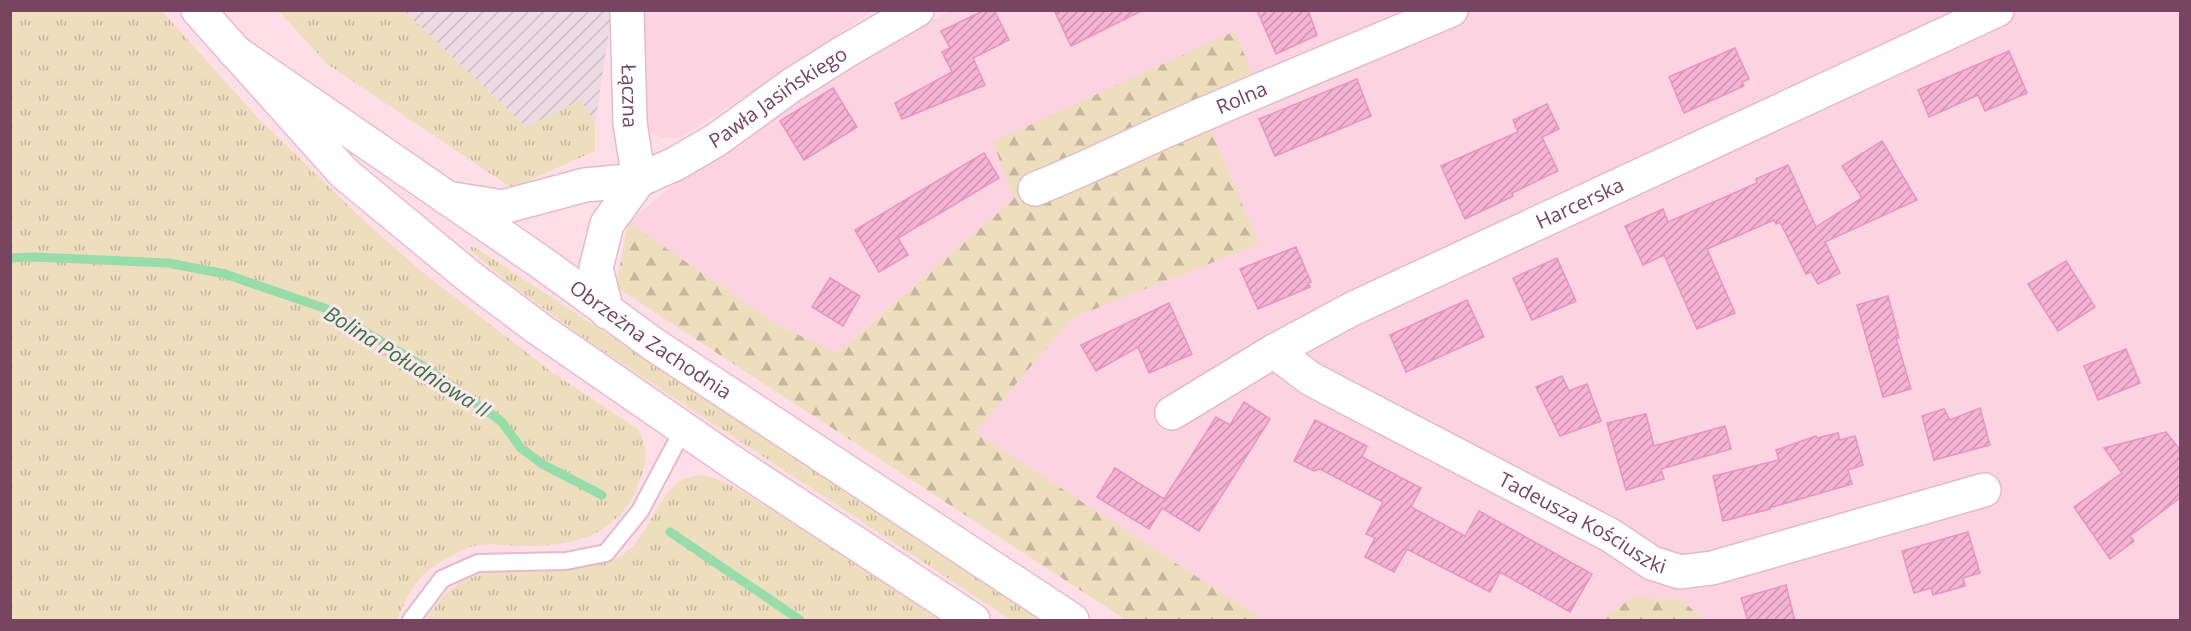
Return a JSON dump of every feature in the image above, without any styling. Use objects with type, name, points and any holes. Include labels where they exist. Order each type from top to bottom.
[{"type":"street","name":"Obrzeżna Zachodnia","points":[[198,10],[344,173],[471,278],[539,329],[684,428],[974,621]]},
{"type":"street","name":"Łączna","points":[[627,10],[630,123],[639,180]]},
{"type":"street","name":"Pawła Jasińskiego","points":[[447,198],[503,207],[585,185],[639,180],[675,164],[716,140],[792,85],[917,10]]},
{"type":"street","name":"Rolna","points":[[1035,189],[1076,173],[1128,147],[1232,102],[1451,10]]},
{"type":"street","name":"Harcerska","points":[[1172,413],[1274,351],[1353,309],[1997,10]]},
{"type":"street","name":"Obrzeżna Zachodnia","points":[[234,51],[542,263],[607,312],[1072,621]]},
{"type":"street","points":[[607,312],[596,268],[607,224],[639,180]]},
{"type":"street","name":"Tadeusza Kościuszki","points":[[1274,351],[1311,379],[1610,535],[1652,563],[1680,572],[1712,568],[1984,490]]},
{"type":"lane","points":[[411,621],[442,579],[478,563],[566,561],[606,553],[640,511],[684,428]]},
{"type":"shaded area","points":[[404,11],[612,11],[595,124],[581,100],[526,127]]},
{"type":"shaded area","points":[[639,11],[872,11],[791,67],[680,138],[664,138],[650,133],[642,93]]},
{"type":"shaded area","points":[[950,11],[2180,11],[2180,620],[1705,620],[1681,600],[1634,597],[1603,620],[1263,620],[975,432],[1072,318],[1259,244],[1014,199],[836,353],[779,326],[628,222],[704,161],[855,60]]},
{"type":"green space","points":[[10,11],[162,11],[257,117],[359,216],[421,271],[553,373],[638,429],[644,444],[645,463],[630,502],[619,516],[606,527],[575,541],[540,546],[481,545],[462,551],[421,577],[404,603],[397,620],[11,620]]},
{"type":"green space","points":[[279,11],[404,11],[526,127],[581,100],[595,124],[595,151],[512,188],[327,64]]},
{"type":"green space","points":[[1235,31],[1257,86],[1200,105],[1259,244],[1072,318],[975,432],[1263,620],[1126,620],[616,287],[628,222],[779,326],[837,353],[1014,199],[993,142]]},
{"type":"green space","points":[[471,247],[504,266],[1043,620],[1011,620],[594,345],[505,280],[471,251]]},
{"type":"green space","points":[[698,475],[718,480],[745,494],[940,620],[426,620],[442,598],[455,586],[470,578],[503,570],[590,566],[617,558],[627,552],[642,534],[669,491],[677,483]]},
{"type":"green space","points":[[1633,597],[1681,600],[1705,620],[1603,620]]},
{"type":"building","points":[[985,10],[994,10],[1009,40],[973,58],[985,85],[902,119],[895,103],[952,72],[942,52],[950,48],[941,31]]},
{"type":"building","points":[[1054,10],[1143,10],[1071,46]]},
{"type":"building","points":[[1257,10],[1308,10],[1317,35],[1276,54]]},
{"type":"building","points":[[1735,48],[1749,79],[1742,82],[1744,86],[1684,113],[1669,77]]},
{"type":"building","points":[[2009,51],[2027,93],[1985,111],[1978,95],[1929,117],[1918,90]]},
{"type":"building","points":[[1357,79],[1371,116],[1275,156],[1259,119]]},
{"type":"building","points":[[833,88],[857,127],[804,160],[780,121]]},
{"type":"building","points":[[1547,104],[1559,129],[1542,137],[1558,171],[1465,219],[1441,166],[1518,132],[1513,120]]},
{"type":"building","points":[[1882,141],[1917,200],[1825,242],[1840,273],[1818,284],[1811,272],[1806,274],[1780,222],[1776,224],[1774,220],[1707,249],[1735,313],[1697,329],[1664,255],[1643,265],[1625,226],[1663,209],[1668,222],[1757,183],[1756,179],[1788,165],[1816,227],[1862,198],[1842,166]]},
{"type":"building","points":[[984,153],[999,178],[898,238],[908,255],[879,272],[855,230]]},
{"type":"building","points":[[1296,247],[1311,282],[1308,283],[1310,287],[1258,309],[1240,269]]},
{"type":"building","points":[[1557,258],[1576,301],[1532,320],[1513,278]]},
{"type":"building","points":[[2066,261],[2095,307],[2058,331],[2028,284]]},
{"type":"building","points":[[830,278],[860,296],[843,326],[812,307]]},
{"type":"building","points":[[1888,296],[1899,338],[1896,338],[1911,389],[1883,397],[1857,305]]},
{"type":"building","points":[[1467,300],[1484,337],[1406,372],[1390,335]]},
{"type":"building","points":[[1169,303],[1192,354],[1149,373],[1138,347],[1096,371],[1081,345]]},
{"type":"building","points":[[2126,349],[2140,383],[2098,400],[2084,366]]},
{"type":"building","points":[[1562,376],[1569,391],[1587,384],[1601,421],[1560,436],[1536,387]]},
{"type":"building","points":[[1244,402],[1270,419],[1199,531],[1162,508],[1149,529],[1097,497],[1115,468],[1164,499],[1216,417],[1230,425]]},
{"type":"building","points":[[1980,408],[1990,445],[1934,460],[1922,416],[1944,409],[1950,420]]},
{"type":"building","points":[[1646,414],[1654,446],[1725,426],[1731,449],[1661,469],[1664,479],[1626,490],[1607,423]]},
{"type":"building","points":[[1315,420],[1367,446],[1362,457],[1421,488],[1411,507],[1465,536],[1479,511],[1592,574],[1570,612],[1500,572],[1490,592],[1407,549],[1394,572],[1365,557],[1375,538],[1366,534],[1383,502],[1320,469],[1314,471],[1294,461]]},
{"type":"building","points":[[2166,432],[2181,451],[2181,497],[2130,536],[2134,541],[2110,559],[2074,507],[2122,473],[2104,448]]},
{"type":"building","points":[[1838,433],[1840,440],[1855,436],[1863,465],[1848,470],[1852,484],[1723,521],[1713,476],[1779,460],[1776,450],[1816,436],[1817,438]]},
{"type":"building","points":[[1968,532],[1980,573],[1963,578],[1965,586],[1933,595],[1931,588],[1914,593],[1902,551]]},
{"type":"building","points":[[1786,585],[1795,621],[1748,621],[1741,598]]},
{"type":"waterway","name":"Bolina Południowa II","points":[[10,258],[168,263],[225,274],[327,309],[423,366],[501,421],[521,448],[542,464],[602,495]]},
{"type":"waterway","name":"Bolina Południowa II","points":[[670,532],[800,620]]}]
